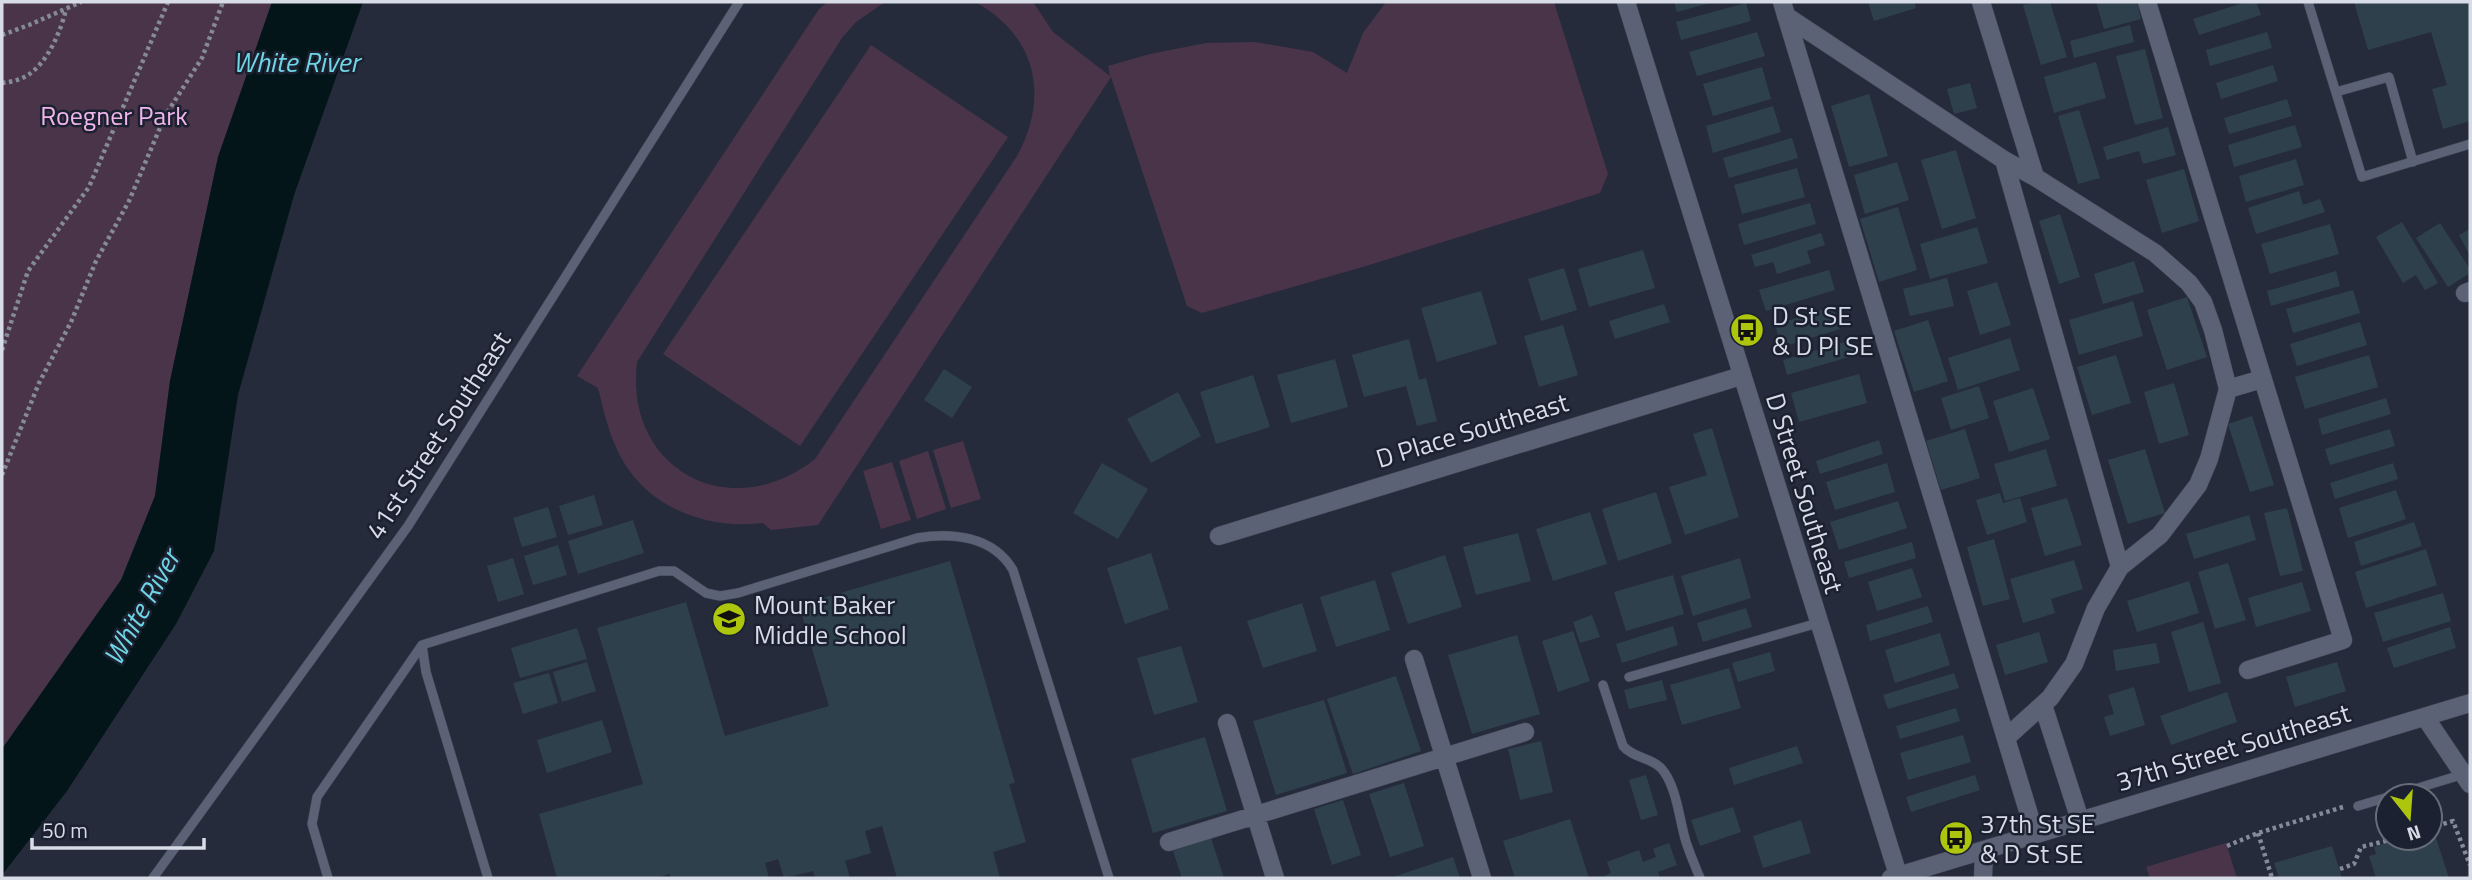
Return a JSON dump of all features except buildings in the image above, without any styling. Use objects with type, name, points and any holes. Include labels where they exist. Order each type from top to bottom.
[{"type":"street","name":"D Street Southeast","points":[[1626,2],[1896,878]]},
{"type":"street","points":[[1981,2],[2035,177]]},
{"type":"street","points":[[2147,2],[2343,640],[2248,670]]},
{"type":"street","points":[[1784,9],[2004,160],[2155,254],[2189,283],[2203,302],[2213,330],[2228,389],[2209,459],[2198,485],[2160,534],[2120,567],[2096,608],[2074,664],[2050,698],[2007,737]]},
{"type":"street","points":[[1784,9],[2035,834]]},
{"type":"street","points":[[2004,160],[2120,567]]},
{"type":"street","name":"D Place Southeast","points":[[1219,536],[1741,376]]},
{"type":"street","points":[[2228,389],[2262,379]]},
{"type":"street","points":[[1415,659],[1482,878]]},
{"type":"street","name":"37th Street Southeast","points":[[1896,878],[2470,703]]},
{"type":"street","points":[[2043,705],[2080,820]]},
{"type":"street","points":[[2425,717],[2467,779]]},
{"type":"street","points":[[1227,723],[1275,878]]},
{"type":"street","points":[[1169,842],[1525,732]]},
{"type":"street","points":[[1983,878],[1984,850]]},
{"type":"lane","name":"41st Street Southeast","points":[[153,878],[408,526],[739,2]]},
{"type":"lane","points":[[2308,2],[2362,177],[2470,144]]},
{"type":"lane","points":[[2336,92],[2389,77],[2413,162]]},
{"type":"lane","points":[[328,878],[312,824],[317,797],[422,646],[659,571],[674,571],[706,593],[720,596],[738,593],[917,538],[947,535],[979,541],[1007,560],[1013,570],[1109,878]]},
{"type":"lane","points":[[1629,677],[1818,623]]},
{"type":"lane","points":[[422,646],[426,672],[488,878]]},
{"type":"lane","points":[[1603,685],[1623,746],[1628,752],[1664,771],[1700,878]]},
{"type":"lane","points":[[2444,784],[2467,779]]},
{"type":"lane","points":[[2354,805],[2374,801]]},
{"type":"path","points":[[2,35],[81,2]]},
{"type":"path","points":[[2,350],[28,271],[89,187],[168,2]]},
{"type":"path","points":[[2,475],[40,383],[71,322],[96,261],[129,201],[165,116],[202,58],[223,2]]},
{"type":"path","points":[[2,83],[20,79],[36,69],[58,35],[66,9]]},
{"type":"path","points":[[2227,846],[2258,833],[2354,805]]},
{"type":"path","points":[[2444,824],[2453,821],[2470,865]]},
{"type":"path","points":[[2258,833],[2270,878]]},
{"type":"path","points":[[2340,869],[2354,864],[2361,847],[2374,844]]},
{"type":"green space","name":"Roegner Park","points":[[2,2],[272,2],[218,157],[170,381],[155,496],[121,580],[2,749]]},
{"type":"green space","points":[[827,2],[885,2],[856,22],[842,38],[637,362],[637,400],[648,432],[665,458],[690,476],[718,486],[750,487],[783,478],[815,459],[1017,156],[1033,111],[1031,69],[1024,49],[1012,32],[996,16],[975,2],[1033,2],[1053,32],[1110,76],[1108,66],[1150,54],[1206,43],[1255,42],[1313,52],[1347,73],[1363,33],[1386,2],[1554,2],[1608,174],[1600,193],[1366,266],[1202,313],[1187,306],[1111,77],[818,525],[771,530],[763,523],[740,524],[696,517],[657,498],[640,483],[626,466],[615,445],[598,388],[577,376],[819,9]]},
{"type":"green space","points":[[871,45],[1008,137],[800,446],[663,354]]},
{"type":"green space","points":[[963,441],[981,499],[951,508],[933,450]]},
{"type":"green space","points":[[928,451],[946,509],[917,519],[899,461]]},
{"type":"green space","points":[[892,462],[911,520],[881,529],[863,471]]},
{"type":"green space","points":[[2226,843],[2237,878],[2150,878],[2146,867]]},
{"type":"water","name":"White River","points":[[272,2],[363,2],[294,195],[238,395],[214,551],[176,624],[67,791],[2,875],[2,749],[121,580],[155,496],[170,381],[218,157]]},
{"type":"place","name":"D St SE & D Pl SE","points":[[1747,330]]},
{"type":"place","name":"Mount Baker Middle School","points":[[729,619]]},
{"type":"place","name":"37th St SE & D St SE","points":[[1956,838]]}]
